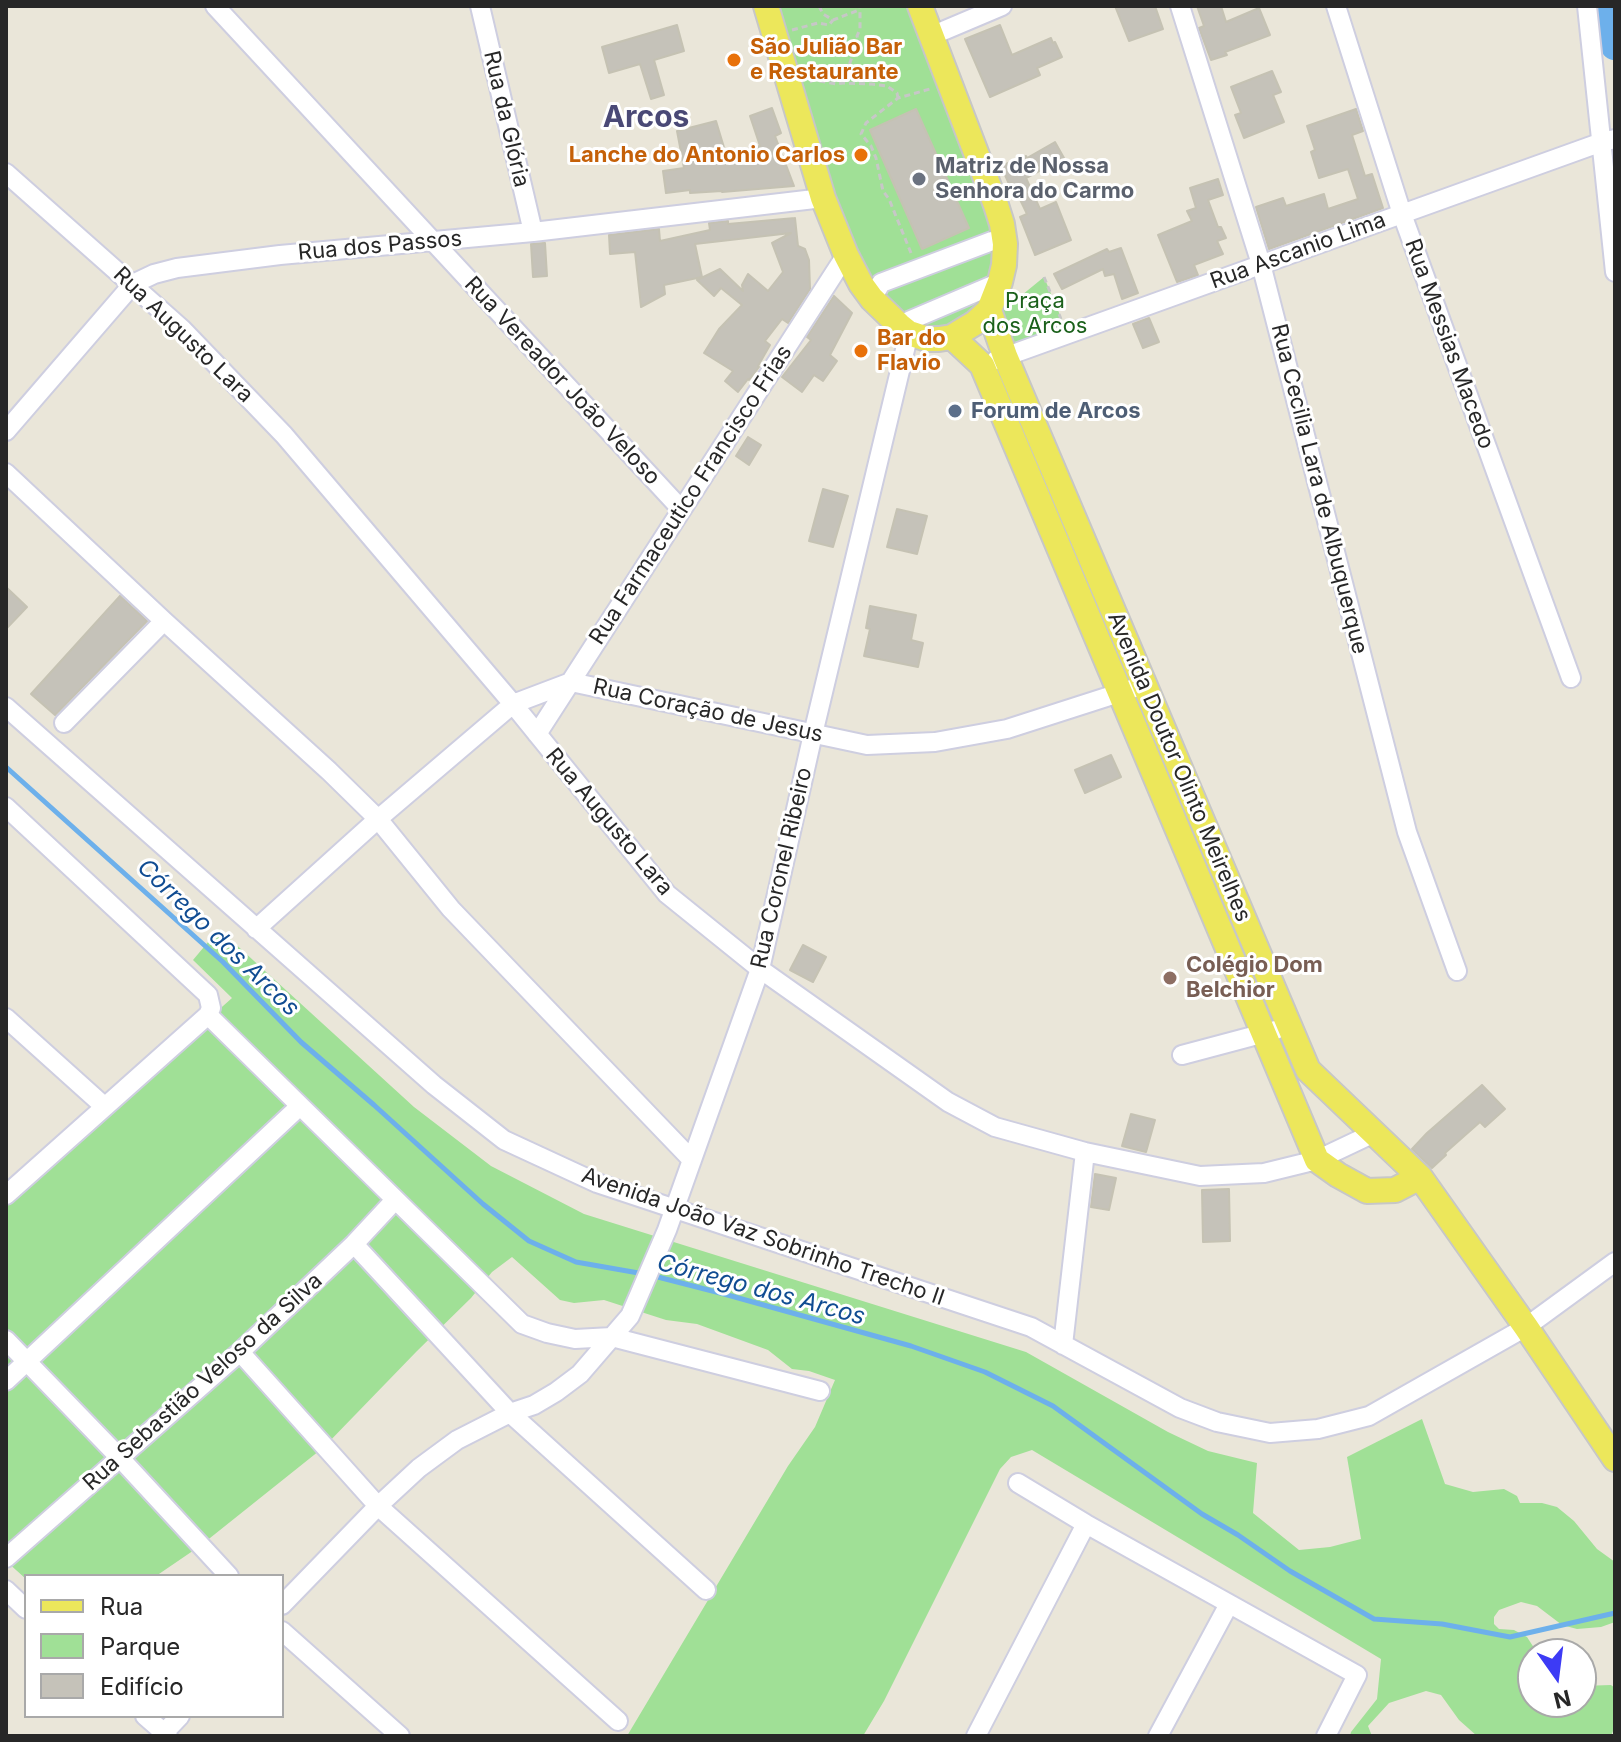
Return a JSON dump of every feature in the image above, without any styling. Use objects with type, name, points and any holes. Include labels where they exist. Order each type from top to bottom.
[{"type":"main road","points":[[766,6],[823,198],[846,255],[872,299],[904,329],[927,339],[952,337],[989,310],[1000,282],[1005,244],[996,205],[920,6]]},
{"type":"main road","name":"Avenida Doutor Olinto Meirelhes","points":[[989,310],[1005,356],[1308,1070],[1420,1177],[1615,1459]]},
{"type":"main road","name":"Avenida Doutor Olinto Meirelhes","points":[[952,337],[982,365],[1317,1160]]},
{"type":"main road","points":[[1052,531],[1075,521]]},
{"type":"main road","points":[[1198,876],[1221,866]]},
{"type":"main road","points":[[1317,1160],[1367,1191],[1395,1190],[1420,1177]]},
{"type":"street","name":"Rua Vereador João Veloso","points":[[215,6],[681,509]]},
{"type":"street","name":"Rua da Glória","points":[[480,6],[533,232]]},
{"type":"street","points":[[931,36],[1002,6]]},
{"type":"street","name":"Rua Cecilia Lara de Albuquerque","points":[[1180,6],[1261,264],[1407,832],[1457,971]]},
{"type":"street","name":"Rua Messias Macedo","points":[[1336,6],[1402,214],[1571,678]]},
{"type":"street","points":[[1587,6],[1609,140],[1615,272]]},
{"type":"street","name":"Rua Ascanio Lima","points":[[982,365],[1609,140]]},
{"type":"street","name":"Rua Augusto Lara","points":[[6,173],[182,329],[284,435],[513,704],[667,894],[760,969],[948,1102],[995,1127],[1085,1152],[1200,1176],[1264,1173],[1317,1160],[1374,1133]]},
{"type":"street","name":"Rua dos Passos","points":[[6,431],[133,284],[154,274],[177,268],[280,255],[533,232],[823,198]]},
{"type":"street","points":[[872,299],[881,283],[992,241],[1005,244]]},
{"type":"street","name":"Rua Farmaceutico Francisco Frias","points":[[537,734],[846,255]]},
{"type":"street","points":[[904,329],[1000,282]]},
{"type":"street","name":"Rua Coronel Ribeiro","points":[[284,1603],[419,1468],[457,1440],[556,1392],[580,1374],[630,1316],[675,1209],[760,969],[904,329]]},
{"type":"street","points":[[6,473],[378,819],[451,909],[692,1160]]},
{"type":"street","points":[[64,723],[164,621]]},
{"type":"street","name":"Rua Coração de Jesus","points":[[256,929],[378,819],[513,704],[571,682],[867,745],[935,742],[1007,729],[1144,685]]},
{"type":"street","name":"Avenida João Vaz Sobrinho Trecho II","points":[[6,707],[434,1085],[504,1140],[597,1183],[1031,1327],[1180,1408],[1217,1422],[1270,1433],[1318,1429],[1369,1416],[1526,1327],[1615,1262]]},
{"type":"street","points":[[6,807],[208,995],[211,1008],[208,1015],[6,1195]]},
{"type":"street","points":[[208,1015],[522,1324],[575,1339],[612,1337],[820,1391]]},
{"type":"street","points":[[6,1018],[105,1107]]},
{"type":"street","points":[[1182,1055],[1289,1025]]},
{"type":"street","points":[[6,1381],[300,1106]]},
{"type":"street","points":[[1063,1345],[1085,1152]]},
{"type":"street","name":"Rua Sebastião Veloso da Silva","points":[[6,1558],[240,1352],[354,1244],[395,1200]]},
{"type":"street","points":[[354,1244],[510,1413],[706,1590]]},
{"type":"street","points":[[6,1340],[227,1574]]},
{"type":"street","points":[[240,1352],[378,1506],[618,1721]]},
{"type":"street","points":[[1018,1483],[1357,1675],[1326,1736]]},
{"type":"street","points":[[976,1736],[1086,1524]]},
{"type":"street","points":[[6,1590],[24,1607]]},
{"type":"street","points":[[1158,1736],[1229,1604]]},
{"type":"street","points":[[284,1633],[400,1736]]},
{"type":"street","points":[[147,1718],[164,1735],[178,1718]]},
{"type":"path","points":[[819,6],[823,14],[833,20]]},
{"type":"path","points":[[775,35],[809,24],[829,25],[833,20],[860,8],[857,36],[860,46],[853,54],[843,83]]},
{"type":"path","points":[[791,87],[814,80],[887,86],[897,93],[898,98]]},
{"type":"path","points":[[905,261],[912,255],[883,191],[871,146],[861,134],[866,123],[898,98],[949,83]]},
{"type":"path","points":[[1044,277],[1067,334]]},
{"type":"green space","points":[[768,6],[918,6],[994,204],[999,281],[899,322],[862,282]]},
{"type":"green space","name":"Praça dos Arcos","points":[[1044,277],[1065,327],[1015,347],[1000,313]]},
{"type":"green space","points":[[998,284],[951,335],[902,325]]},
{"type":"green space","points":[[219,929],[414,1107],[491,1166],[584,1214],[1026,1352],[1168,1432],[1208,1451],[1257,1463],[1253,1513],[1299,1550],[1330,1547],[1361,1539],[1347,1457],[1422,1419],[1445,1484],[1473,1492],[1504,1489],[1517,1496],[1520,1503],[1557,1507],[1574,1521],[1597,1549],[1615,1562],[1615,1622],[1577,1629],[1562,1625],[1537,1606],[1521,1602],[1499,1610],[1494,1617],[1494,1624],[1499,1629],[1514,1630],[1528,1638],[1517,1638],[1517,1718],[1597,1718],[1597,1685],[1611,1685],[1615,1688],[1615,1726],[1611,1736],[1477,1736],[1459,1720],[1441,1695],[1426,1691],[1389,1703],[1368,1726],[1372,1736],[1350,1736],[1377,1699],[1381,1659],[1032,1450],[1011,1457],[1000,1469],[884,1701],[863,1736],[627,1736],[788,1466],[815,1427],[835,1380],[792,1369],[768,1350],[697,1324],[666,1320],[604,1300],[574,1303],[560,1300],[512,1257],[492,1272],[471,1298],[324,1447],[200,1546],[159,1574],[24,1574],[24,1577],[6,1561],[6,1199],[232,998],[193,960]]},
{"type":"building","points":[[1115,6],[1155,6],[1163,29],[1129,41]]},
{"type":"building","points":[[1197,6],[1221,6],[1226,22],[1259,8],[1270,35],[1211,60],[1199,28],[1204,26]]},
{"type":"building","points":[[677,25],[684,51],[654,60],[664,95],[651,99],[640,64],[609,73],[602,47]]},
{"type":"building","points":[[1000,25],[1012,55],[1051,38],[1062,57],[1037,68],[1040,75],[990,97],[965,39]]},
{"type":"building","points":[[1272,71],[1281,92],[1273,95],[1284,122],[1244,138],[1235,115],[1241,113],[1231,87]]},
{"type":"building","points":[[772,108],[781,133],[775,136],[794,186],[666,193],[663,171],[684,168],[677,131],[716,121],[726,154],[760,146],[750,116]]},
{"type":"building","name":"Matriz de Nossa Senhora do Carmo","points":[[916,109],[969,228],[922,249],[870,130]]},
{"type":"building","points":[[1356,109],[1363,131],[1352,135],[1365,176],[1372,174],[1383,208],[1269,249],[1256,207],[1283,198],[1286,206],[1324,194],[1328,209],[1358,199],[1348,169],[1319,178],[1307,126]]},
{"type":"building","points":[[1055,142],[1064,158],[1026,178],[1040,209],[1056,202],[1071,240],[1035,255],[1020,217],[1027,214],[1001,166],[1027,158]]},
{"type":"building","points":[[1218,179],[1223,195],[1208,200],[1218,227],[1221,227],[1226,238],[1217,241],[1223,254],[1194,265],[1198,275],[1177,282],[1158,235],[1192,221],[1187,211],[1196,208],[1190,188]]},
{"type":"building","points":[[795,218],[798,246],[805,249],[809,260],[810,289],[788,323],[782,319],[765,341],[770,345],[759,367],[738,392],[725,381],[733,371],[704,353],[719,329],[742,305],[721,288],[714,296],[697,280],[720,269],[743,291],[742,285],[748,274],[768,291],[783,272],[772,243],[791,233],[695,244],[702,277],[664,285],[665,294],[641,307],[635,252],[610,254],[609,235],[659,229],[660,241],[710,230],[709,223]]},
{"type":"building","points":[[545,243],[547,276],[533,277],[531,244]]},
{"type":"building","points":[[1121,248],[1138,293],[1122,299],[1114,274],[1105,276],[1103,269],[1062,289],[1054,274],[1107,249],[1109,252]]},
{"type":"building","points":[[834,296],[852,313],[830,355],[837,361],[823,381],[814,375],[802,392],[782,377],[811,340],[807,337]]},
{"type":"building","points":[[1149,318],[1159,342],[1143,348],[1133,324]]},
{"type":"building","points":[[748,437],[761,445],[749,465],[736,456]]},
{"type":"building","points":[[823,489],[848,496],[833,547],[809,541]]},
{"type":"building","points":[[897,509],[927,516],[917,554],[887,547]]},
{"type":"building","points":[[6,587],[27,607],[6,629]]},
{"type":"building","points":[[120,596],[147,621],[55,715],[31,694]]},
{"type":"building","points":[[870,606],[916,615],[911,640],[923,643],[918,667],[864,656],[870,629],[866,628]]},
{"type":"building","points":[[1111,755],[1121,777],[1085,793],[1075,770]]},
{"type":"building","points":[[803,945],[826,957],[813,982],[790,970]]},
{"type":"building","points":[[1482,1085],[1505,1109],[1485,1127],[1480,1122],[1432,1168],[1412,1149]]},
{"type":"building","points":[[1131,1114],[1155,1120],[1146,1152],[1122,1146]]},
{"type":"building","points":[[1095,1174],[1116,1178],[1109,1210],[1091,1207]]},
{"type":"building","points":[[1229,1189],[1230,1241],[1203,1242],[1202,1190]]},
{"type":"waterway","points":[[1611,6],[1615,45]]},
{"type":"waterway","name":"Córrego dos Arcos","points":[[6,767],[223,962],[301,1042],[529,1241],[576,1262],[650,1275],[724,1294],[911,1346],[985,1372],[1053,1406],[1202,1514],[1290,1571],[1374,1619],[1442,1624],[1510,1637],[1615,1613]]},
{"type":"place","name":"São Julião Bar e Restaurante","points":[[734,60]]},
{"type":"place","name":"Lanche do Antonio Carlos","points":[[861,155]]},
{"type":"place","name":"Matriz de Nossa Senhora do Carmo","points":[[919,179]]},
{"type":"place","name":"Bar do Flavio","points":[[861,351]]},
{"type":"place","name":"Forum de Arcos","points":[[955,411]]},
{"type":"place","name":"Colégio Dom Belchior","points":[[1170,978]]},
{"type":"district","name":"Arcos","points":[[646,118]]}]
